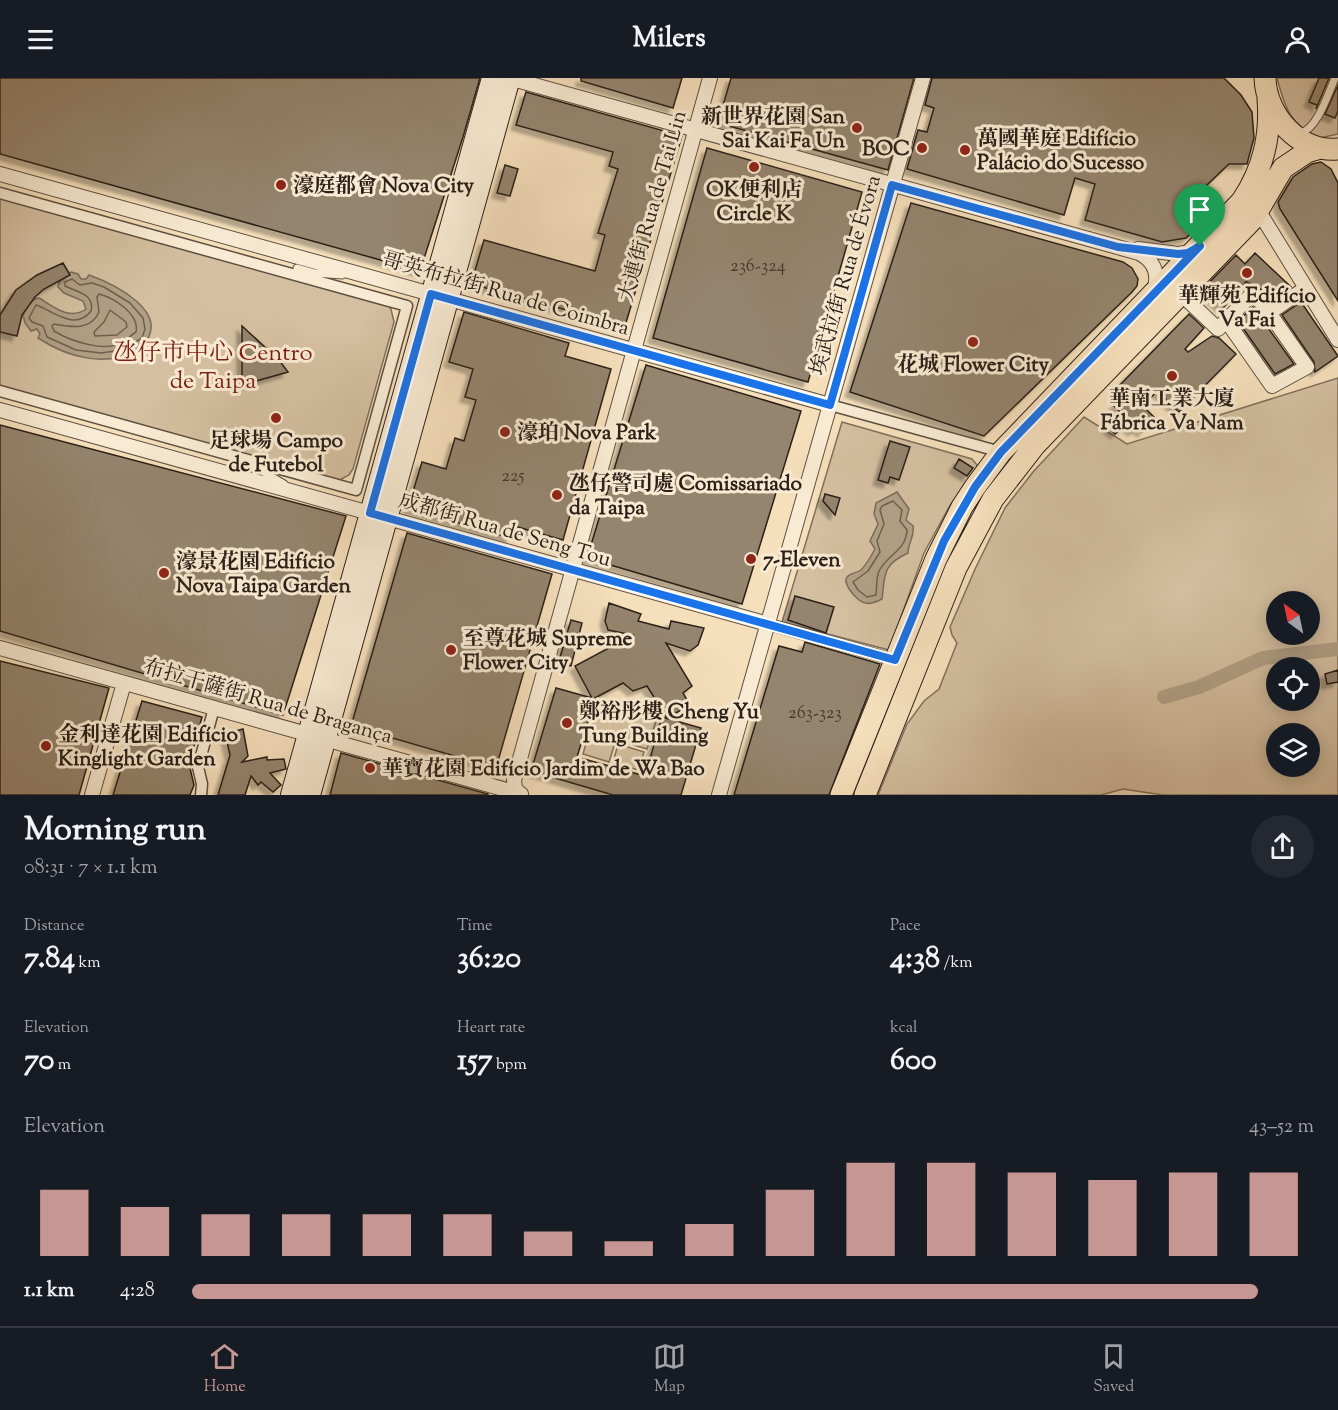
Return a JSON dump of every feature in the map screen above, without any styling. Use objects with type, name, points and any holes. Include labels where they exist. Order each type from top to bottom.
[{"type":"main road","points":[[440,296],[492,78]]},
{"type":"main road","points":[[310,795],[317,737],[378,516],[440,296],[510,78]]},
{"type":"main road","points":[[1264,86],[1275,114],[1291,132],[1306,144],[1329,153]]},
{"type":"main road","points":[[841,795],[944,541],[975,487],[1001,452],[1235,209],[1254,180],[1263,158],[1268,135],[1264,86]]},
{"type":"main road","points":[[865,795],[964,550],[993,499],[1035,445],[1253,219],[1284,168],[1306,152],[1329,153]]},
{"type":"main road","points":[[896,659],[922,652]]},
{"type":"main road","points":[[896,659],[895,672],[904,674],[911,681]]},
{"type":"main road","points":[[291,795],[317,737]]},
{"type":"street","points":[[510,78],[1139,253],[1152,264],[1157,280],[1150,297]]},
{"type":"street","name":"大連街 Rua de Tai Lin","points":[[514,780],[710,78]]},
{"type":"street","name":"埃武拉街 Rua de Évora","points":[[719,795],[923,78]]},
{"type":"street","name":"哥英布拉街 Rua de Coimbra","points":[[0,174],[1001,452]]},
{"type":"street","points":[[0,193],[407,306],[356,490],[0,391]]},
{"type":"street","points":[[1258,210],[1338,340]]},
{"type":"street","points":[[1118,247],[1178,254],[1188,253],[1200,246]]},
{"type":"street","points":[[1269,313],[1306,288]]},
{"type":"street","points":[[1181,294],[1218,328],[1226,320],[1252,294],[1263,304],[1307,367],[1272,386],[1226,320]]},
{"type":"street","name":"成都街 Rua de Seng Tou","points":[[0,410],[896,659]]},
{"type":"street","name":"布拉干薩街 Rua de Bragança","points":[[0,648],[523,794]]},
{"type":"street","points":[[92,795],[123,683]]},
{"type":"street","points":[[201,795],[198,765],[214,708]]},
{"type":"street","points":[[501,788],[508,786],[514,780]]},
{"type":"street","points":[[514,780],[515,788],[523,794]]},
{"type":"lane","points":[[1291,132],[1303,133],[1314,124],[1335,78]]},
{"type":"lane","points":[[297,268],[315,273],[367,276]]},
{"type":"lane","points":[[242,465],[260,470],[305,495]]},
{"type":"shaded area","points":[[1277,78],[1338,78],[1338,134],[1320,138],[1295,121],[1286,107]]},
{"type":"shaded area","points":[[0,195],[387,304],[391,309],[394,322],[353,469],[349,475],[336,482],[0,390]]},
{"type":"shaded area","points":[[1338,378],[1338,795],[1163,795],[1123,789],[1101,795],[878,795],[907,724],[924,701],[939,689],[957,643],[950,627],[1005,508],[1033,472],[1084,417],[1127,444]]},
{"type":"shaded area","points":[[842,422],[972,459],[977,465],[976,470],[949,507],[924,553],[889,650],[782,622]]},
{"type":"shaded area","points":[[600,701],[657,718],[647,749],[591,732]]},
{"type":"shaded area","points":[[588,736],[615,743],[609,762],[583,754]]},
{"type":"shaded area","points":[[618,744],[644,752],[639,770],[613,763]]},
{"type":"water","points":[[71,272],[78,274],[81,279],[86,279],[89,275],[112,285],[146,311],[151,322],[150,334],[142,346],[138,346],[137,350],[125,355],[112,358],[86,358],[49,345],[38,338],[40,334],[37,329],[31,331],[23,315],[33,300],[39,298],[67,313],[86,309],[83,301],[64,293],[58,287],[60,279]]},
{"type":"water","points":[[897,492],[909,509],[906,520],[913,526],[908,553],[889,566],[882,599],[873,603],[865,603],[851,592],[846,579],[849,575],[861,570],[875,549],[870,541],[878,524],[874,514],[876,503]]},
{"type":"building","name":"濠庭都會 Nova City","points":[[0,78],[480,78],[420,271],[0,154]]},
{"type":"building","points":[[581,78],[682,78],[673,108],[581,81]]},
{"type":"building","points":[[731,78],[914,78],[888,170],[718,123]]},
{"type":"building","points":[[932,78],[1224,78],[1241,95],[1252,112],[1254,138],[1247,164],[1229,164],[1207,185],[1217,209],[1186,238],[1162,242],[1085,220],[1095,184],[1075,178],[1064,215],[907,169],[918,130],[927,132],[934,108],[925,105]]},
{"type":"building","points":[[1319,78],[1329,78],[1316,109],[1317,105],[1309,102]]},
{"type":"building","points":[[1338,85],[1338,111],[1335,118],[1325,114]]},
{"type":"building","points":[[526,92],[682,136],[625,326],[471,284],[484,240],[595,271],[605,235],[598,233],[618,169],[609,166],[613,152],[516,125]]},
{"type":"building","points":[[707,148],[862,192],[808,382],[653,338]]},
{"type":"building","points":[[1321,162],[1331,169],[1338,183],[1338,301],[1280,209],[1278,202],[1293,177],[1312,164]]},
{"type":"building","points":[[505,165],[518,169],[510,196],[497,193]]},
{"type":"building","name":"花城 Flower City","points":[[911,203],[1123,262],[1132,268],[1138,279],[1137,286],[1132,292],[984,436],[850,392]]},
{"type":"building","name":"華輝苑 Edifício Va Fai","points":[[1255,253],[1291,287],[1272,300],[1258,287],[1246,282],[1223,308],[1202,290],[1236,255],[1245,264]]},
{"type":"building","points":[[63,263],[70,275],[44,289],[35,297],[22,315],[17,336],[0,332],[0,315],[16,290],[37,275]]},
{"type":"building","points":[[1301,302],[1338,356],[1315,372],[1314,362],[1282,315]]},
{"type":"building","points":[[1253,307],[1294,364],[1275,374],[1238,321]]},
{"type":"building","name":"濠珀 Nova Park","points":[[464,312],[569,343],[565,356],[611,369],[563,540],[514,526],[510,538],[408,508],[422,462],[446,469],[455,438],[464,441],[476,400],[465,397],[473,369],[449,362]]},
{"type":"building","name":"華南工業大廈 Fábrica Va Nam","points":[[1189,314],[1204,328],[1185,349],[1188,352],[1212,336],[1219,338],[1236,354],[1179,412],[1157,391],[1143,406],[1155,418],[1142,432],[1137,427],[1133,431],[1126,424],[1115,434],[1108,427],[1121,413],[1114,406],[1124,395],[1117,388]]},
{"type":"building","points":[[242,326],[279,360],[288,372],[242,385]]},
{"type":"building","points":[[646,365],[801,411],[742,604],[587,558]]},
{"type":"building","name":"濠景花園 Edifício Nova Taipa Garden","points":[[0,425],[346,516],[283,715],[0,631]]},
{"type":"building","points":[[890,441],[910,447],[899,480],[890,477],[888,483],[878,480]]},
{"type":"building","points":[[959,459],[973,468],[967,476],[954,468]]},
{"type":"building","points":[[825,494],[840,498],[835,515],[823,501]]},
{"type":"building","name":"至尊花城 Supreme Flower City","points":[[407,533],[552,574],[496,768],[351,726]]},
{"type":"building","points":[[795,596],[834,607],[826,633],[788,620]]},
{"type":"building","points":[[609,603],[641,614],[638,621],[669,629],[671,621],[704,628],[698,645],[690,651],[666,643],[692,686],[683,693],[690,705],[667,718],[647,686],[633,691],[623,683],[593,699],[595,699],[577,757],[645,776],[662,717],[701,728],[681,795],[613,795],[531,771],[556,688],[592,698],[575,666],[633,635],[608,630],[605,621]]},
{"type":"building","points":[[571,620],[582,623],[571,666],[558,664]]},
{"type":"building","points":[[805,642],[880,664],[829,795],[734,795],[779,646],[802,652]]},
{"type":"building","name":"金利達花園 Edifício Kinglight Garden","points":[[0,661],[109,688],[79,795],[0,795]]},
{"type":"building","points":[[1338,670],[1338,682],[1327,684],[1325,674]]},
{"type":"building","points":[[142,701],[202,717],[189,764],[194,785],[190,795],[113,795]]},
{"type":"building","points":[[243,729],[248,756],[242,762],[267,757],[267,760],[284,759],[286,769],[270,773],[281,785],[273,792],[261,782],[258,785],[251,776],[245,795],[218,795],[230,755],[226,738],[234,737],[232,732]]},
{"type":"building","name":"華寶花園 Edifício Jardim de Wa Bao","points":[[341,753],[488,794],[488,795],[330,795]]},
{"type":"waterway","points":[[1164,697],[1199,687],[1263,658],[1338,649]]},
{"type":"place","name":"新世界花園 San Sai Kai Fa Un","points":[[857,128]]},
{"type":"place","name":"BOC","points":[[922,148]]},
{"type":"place","name":"萬國華庭 Edifício Palácio do Sucesso","points":[[965,150]]},
{"type":"place","name":"OK便利店 Circle K","points":[[754,167]]},
{"type":"place","name":"濠庭都會 Nova City","points":[[281,185]]},
{"type":"place","name":"華輝苑 Edifício Va Fai","points":[[1247,273]]},
{"type":"place","name":"花城 Flower City","points":[[973,342]]},
{"type":"place","name":"華南工業大廈 Fábrica Va Nam","points":[[1172,376]]},
{"type":"place","name":"足球場 Campo de Futebol","points":[[276,418]]},
{"type":"place","name":"濠珀 Nova Park","points":[[505,432]]},
{"type":"place","name":"氹仔警司處 Comissariado da Taipa","points":[[557,495]]},
{"type":"place","name":"7-Eleven","points":[[751,559]]},
{"type":"place","name":"濠景花園 Edifício Nova Taipa Garden","points":[[164,573]]},
{"type":"place","name":"至尊花城 Supreme Flower City","points":[[451,650]]},
{"type":"place","name":"鄭裕彤樓 Cheng Yu Tung Building","points":[[567,723]]},
{"type":"place","name":"金利達花園 Edifício Kinglight Garden","points":[[46,746]]},
{"type":"place","name":"華寶花園 Edifício Jardim de Wa Bao","points":[[370,768]]},
{"type":"district","name":"氹仔市中心 Centro de Taipa","points":[[213,366]]},
{"type":"route","points":[[892,185],[1118,247],[1183,254],[1200,246],[1001,452],[975,487],[944,541],[895,660],[370,513],[431,294],[830,405],[892,185]]}]
